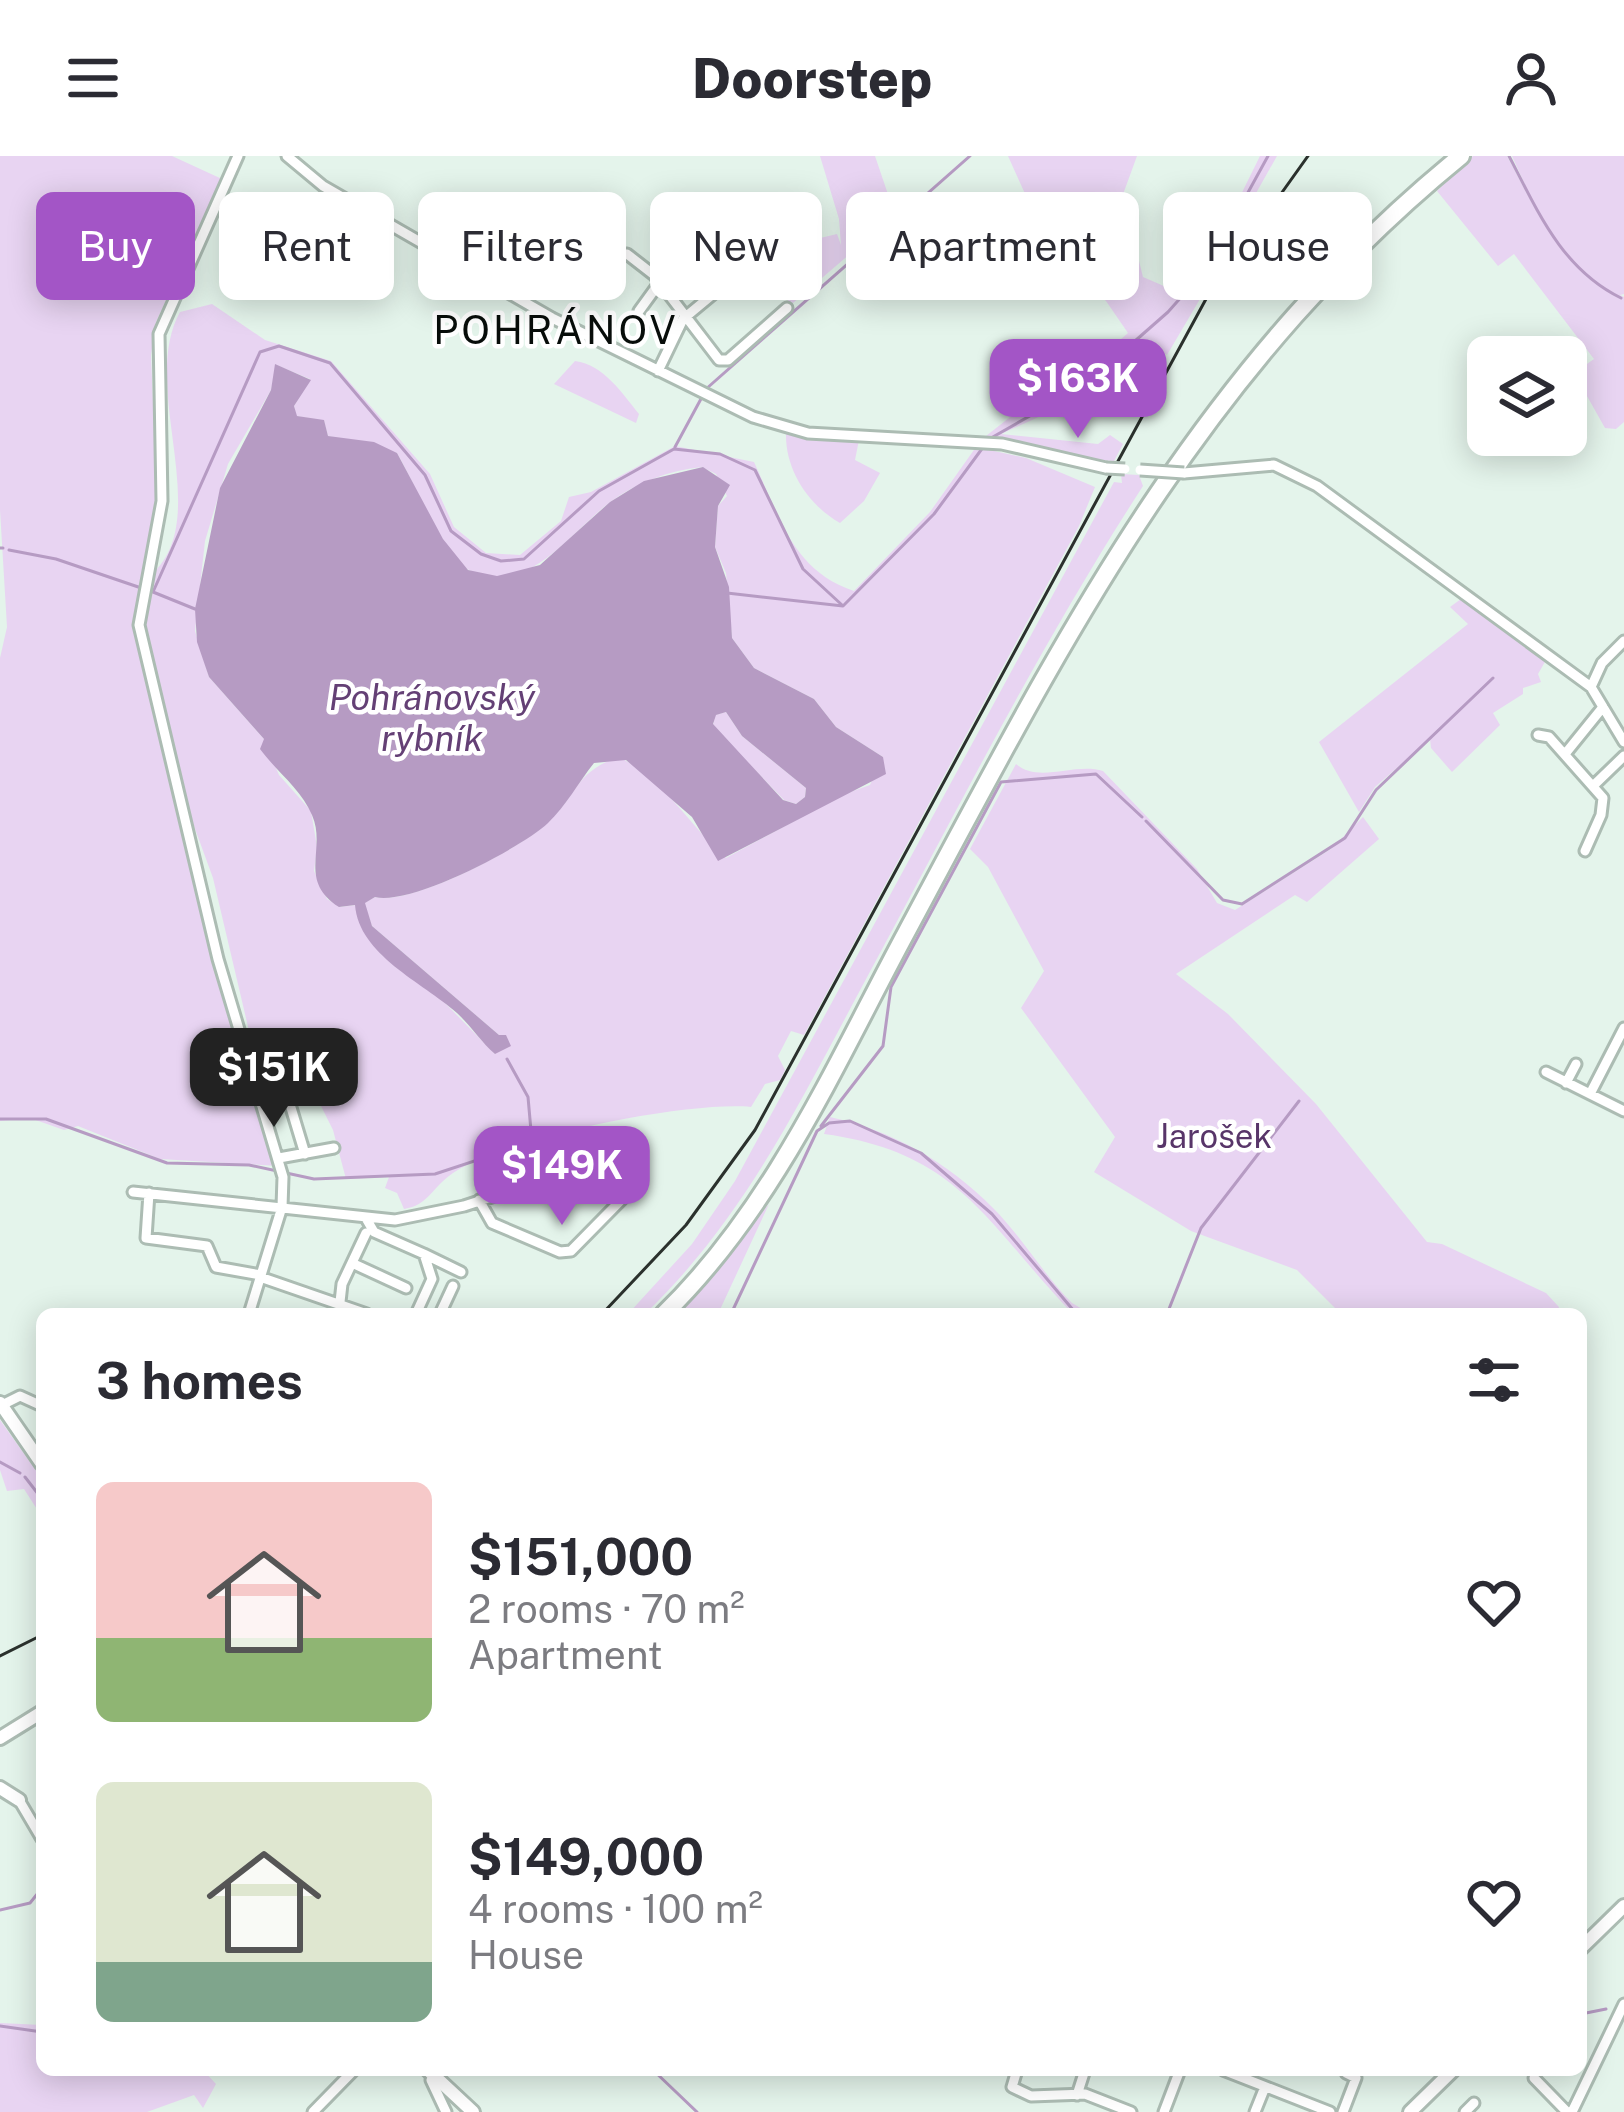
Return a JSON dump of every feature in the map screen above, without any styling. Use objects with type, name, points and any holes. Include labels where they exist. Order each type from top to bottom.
[{"type":"highway","points":[[659,1308],[709,1255],[759,1186],[1048,652],[1142,496],[1208,405],[1303,294],[1449,156]]},
{"type":"highway","points":[[670,1308],[715,1259],[779,1168],[1033,695],[1140,513],[1225,396],[1295,314],[1461,156]]},
{"type":"main road","points":[[1,1404],[36,1456]]},
{"type":"main road","points":[[6,1734],[36,1706]]},
{"type":"main road","points":[[6,1734],[36,1716]]},
{"type":"main road","points":[[0,1747],[36,1725]]},
{"type":"main road","points":[[0,1788],[19,1800]]},
{"type":"main road","points":[[1587,1942],[1624,1906]]},
{"type":"main road","points":[[430,2076],[463,2109]]},
{"type":"main road","points":[[1410,2112],[1447,2076]]},
{"type":"street","points":[[238,156],[158,334],[162,501],[144,591],[140,642],[254,1082],[281,1166],[282,1207],[251,1308]]},
{"type":"street","points":[[286,156],[334,193],[552,318],[765,422],[808,433],[987,442],[1106,468],[1184,473],[1259,464],[1292,471],[1592,687],[1624,742]]},
{"type":"street","points":[[628,254],[650,273]]},
{"type":"street","points":[[639,311],[650,296]]},
{"type":"street","points":[[673,300],[719,360],[726,360],[787,308]]},
{"type":"street","points":[[658,371],[686,317],[706,300]]},
{"type":"street","points":[[1592,687],[1602,663],[1623,643]]},
{"type":"street","points":[[1565,754],[1603,707]]},
{"type":"street","points":[[1538,735],[1549,737],[1594,785],[1603,809],[1585,851]]},
{"type":"street","points":[[1594,785],[1624,756]]},
{"type":"street","points":[[1579,768],[1604,772]]},
{"type":"street","points":[[1590,1094],[1622,1036]]},
{"type":"street","points":[[1566,1083],[1576,1064]]},
{"type":"street","points":[[1546,1072],[1623,1110]]},
{"type":"street","points":[[254,1082],[286,1091],[305,1154]]},
{"type":"street","points":[[281,1166],[305,1154],[334,1148]]},
{"type":"street","points":[[133,1192],[367,1220],[402,1220],[598,1162],[616,1204]]},
{"type":"street","points":[[555,1174],[561,1196]]},
{"type":"street","points":[[479,1199],[492,1223],[560,1252],[571,1251],[632,1189]]},
{"type":"street","points":[[148,1193],[146,1238],[208,1246],[216,1267],[261,1276],[354,1308]]},
{"type":"street","points":[[367,1220],[374,1232],[460,1272]]},
{"type":"street","points":[[340,1302],[366,1233]]},
{"type":"street","points":[[419,1308],[432,1279],[424,1254]]},
{"type":"street","points":[[352,1263],[406,1288]]},
{"type":"street","points":[[443,1308],[453,1286]]},
{"type":"street","points":[[1,1404],[20,1396],[36,1403]]},
{"type":"street","points":[[19,1800],[36,1829]]},
{"type":"street","points":[[1534,2078],[1569,2112],[1624,2004]]},
{"type":"street","points":[[313,2112],[348,2076]]},
{"type":"street","points":[[1015,2076],[1012,2087],[1031,2096],[1079,2095],[1131,2112]]},
{"type":"street","points":[[1079,2095],[1084,2076]]},
{"type":"street","points":[[1163,2112],[1178,2076]]},
{"type":"street","points":[[1239,2076],[1330,2112]]},
{"type":"street","points":[[1343,2112],[1356,2078],[1352,2076]]},
{"type":"street","points":[[1255,2112],[1265,2086]]},
{"type":"green space","points":[[0,156],[172,156],[222,179],[195,238],[195,192],[36,192],[36,300],[166,300],[156,322],[151,355],[157,501],[134,628],[214,963],[278,1166],[160,1159],[78,1126],[64,1130],[30,1118],[0,1121],[0,658],[7,627],[0,510]]},
{"type":"green space","points":[[820,156],[875,156],[887,192],[846,192],[846,257],[822,278],[822,238],[837,234],[841,245],[839,219]]},
{"type":"green space","points":[[1008,156],[1137,156],[1124,192],[1024,192]]},
{"type":"green space","points":[[1260,156],[1277,156],[1257,192],[1242,192]]},
{"type":"green space","points":[[1473,156],[1507,156],[1539,216],[1512,156],[1624,156],[1624,294],[1620,295],[1624,297],[1624,422],[1616,429],[1605,428],[1587,396],[1587,364],[1594,359],[1587,350],[1587,336],[1576,336],[1514,254],[1498,266],[1437,191]]},
{"type":"green space","points":[[1139,261],[1143,277],[1163,286],[1163,300],[1199,300],[1167,355],[1152,346],[1114,383],[1001,434],[1098,444],[1110,435],[1123,444],[1114,461],[1070,458],[986,436],[1014,414],[1052,399],[1128,333],[1106,301],[1139,300]]},
{"type":"green space","points":[[212,304],[265,340],[331,361],[430,474],[454,527],[486,553],[520,555],[561,521],[569,497],[591,492],[675,446],[754,462],[802,556],[833,582],[854,591],[930,512],[976,447],[1026,458],[1095,487],[1079,526],[804,1035],[791,1031],[778,1056],[785,1070],[780,1080],[765,1084],[751,1107],[643,1116],[513,1147],[453,1173],[425,1200],[404,1209],[397,1193],[385,1188],[389,1177],[346,1179],[333,1130],[316,1096],[262,1086],[213,878],[179,785],[143,627],[151,575],[169,550],[177,520],[167,377],[169,342],[180,312]],"holes":[[[276,365],[310,379],[294,406],[296,416],[324,421],[328,436],[397,453],[450,549],[469,570],[489,577],[509,577],[546,559],[609,503],[642,483],[702,467],[716,474],[727,496],[718,506],[715,547],[726,573],[732,638],[754,668],[814,699],[836,727],[883,757],[870,785],[842,795],[726,858],[662,789],[618,757],[592,770],[545,825],[512,848],[437,885],[364,903],[372,926],[499,1035],[495,1054],[443,1001],[381,954],[356,905],[340,907],[327,899],[314,871],[317,847],[311,811],[279,775],[264,739],[209,677],[195,631],[205,541],[228,464],[271,390]]]},
{"type":"green space","points":[[575,361],[612,381],[639,414],[636,423],[554,384]]},
{"type":"green space","points":[[786,433],[859,440],[855,460],[880,473],[864,501],[840,523],[800,484],[789,460]]},
{"type":"green space","points":[[1121,474],[1139,475],[1143,486],[1034,668],[793,1114],[712,1239],[651,1308],[633,1308],[692,1244],[735,1181],[1114,482],[1122,483]]},
{"type":"green space","points":[[1461,599],[1546,660],[1538,674],[1541,682],[1523,688],[1523,694],[1493,713],[1500,725],[1452,772],[1431,748],[1430,739],[1375,787],[1359,812],[1319,742],[1468,624],[1450,607]]},
{"type":"green space","points":[[726,712],[742,736],[806,788],[805,797],[796,804],[784,800],[722,736],[713,725],[715,715]]},
{"type":"green space","name":"Jarošek","points":[[1016,764],[1046,773],[1103,771],[1197,869],[1217,903],[1235,910],[1331,849],[1363,817],[1379,839],[1307,902],[1295,895],[1176,974],[1228,1014],[1316,1104],[1427,1242],[1442,1244],[1546,1293],[1559,1308],[1335,1308],[1297,1270],[1191,1231],[1094,1172],[1115,1137],[1021,1008],[1044,971],[988,867],[970,849]]},
{"type":"green space","points":[[830,1117],[897,1139],[938,1162],[993,1208],[1081,1308],[1067,1308],[992,1222],[939,1175],[870,1143],[824,1134]]},
{"type":"green space","points":[[769,1204],[721,1308],[682,1308]]},
{"type":"green space","points":[[0,1420],[36,1471],[36,1508],[24,1489],[7,1491],[0,1470]]},
{"type":"green space","points":[[0,2023],[36,2025],[36,2076],[209,2076],[216,2084],[203,2108],[194,2095],[147,2112],[0,2112]]},
{"type":"water","name":"Pohránovský rybník","points":[[275,364],[311,380],[294,406],[297,416],[324,420],[328,436],[374,442],[397,453],[443,539],[468,570],[497,576],[540,565],[610,502],[644,481],[703,467],[730,485],[718,506],[715,547],[729,587],[732,638],[754,668],[814,699],[836,727],[883,757],[886,774],[718,861],[692,817],[626,760],[594,763],[554,816],[514,847],[438,884],[365,903],[372,926],[499,1035],[506,1035],[511,1046],[495,1054],[457,1013],[380,953],[359,923],[355,905],[339,907],[326,897],[316,875],[312,815],[260,749],[264,739],[209,677],[197,642],[195,609],[220,488],[271,390]],"holes":[[[726,712],[742,736],[806,788],[805,797],[796,804],[783,800],[713,724],[716,715]]]},
{"type":"waterway","points":[[706,389],[970,156]]},
{"type":"waterway","points":[[991,438],[1086,384],[1168,312],[1206,269],[1268,156]]},
{"type":"waterway","points":[[1509,156],[1567,255],[1600,286],[1621,298]]},
{"type":"waterway","points":[[9,550],[56,559],[153,592],[260,352],[279,346],[330,363],[425,475],[451,531],[481,554],[501,561],[524,559],[599,491],[674,449],[720,454],[755,470],[803,569],[842,605]]},
{"type":"waterway","points":[[675,447],[702,397]]},
{"type":"waterway","points":[[727,593],[843,606],[934,514],[984,446]]},
{"type":"waterway","points":[[153,592],[195,609]]},
{"type":"waterway","points":[[1146,821],[1223,900],[1242,904],[1345,838],[1376,790],[1493,678]]},
{"type":"waterway","points":[[821,1126],[883,1046],[891,987],[1001,782],[1096,774],[1142,817]]},
{"type":"waterway","points":[[0,1119],[46,1119],[167,1163],[249,1165],[314,1179],[435,1174],[532,1142],[528,1097],[507,1059]]},
{"type":"waterway","points":[[1169,1308],[1201,1228],[1299,1101]]},
{"type":"waterway","points":[[734,1308],[817,1131],[829,1123],[850,1121],[921,1153],[992,1214],[1071,1308]]},
{"type":"waterway","points":[[0,1462],[20,1473]]},
{"type":"waterway","points":[[25,1477],[36,1491]]},
{"type":"waterway","points":[[0,1910],[30,1903],[36,1896]]},
{"type":"waterway","points":[[1587,2013],[1606,2009]]},
{"type":"waterway","points":[[0,2026],[36,2031]]},
{"type":"waterway","points":[[659,2076],[697,2112]]},
{"type":"railway","points":[[608,1308],[686,1225],[755,1130],[1206,299],[1308,156]]},
{"type":"railway","points":[[0,1656],[36,1638]]},
{"type":"district","name":"POHRÁNOV","points":[[556,330]]}]
